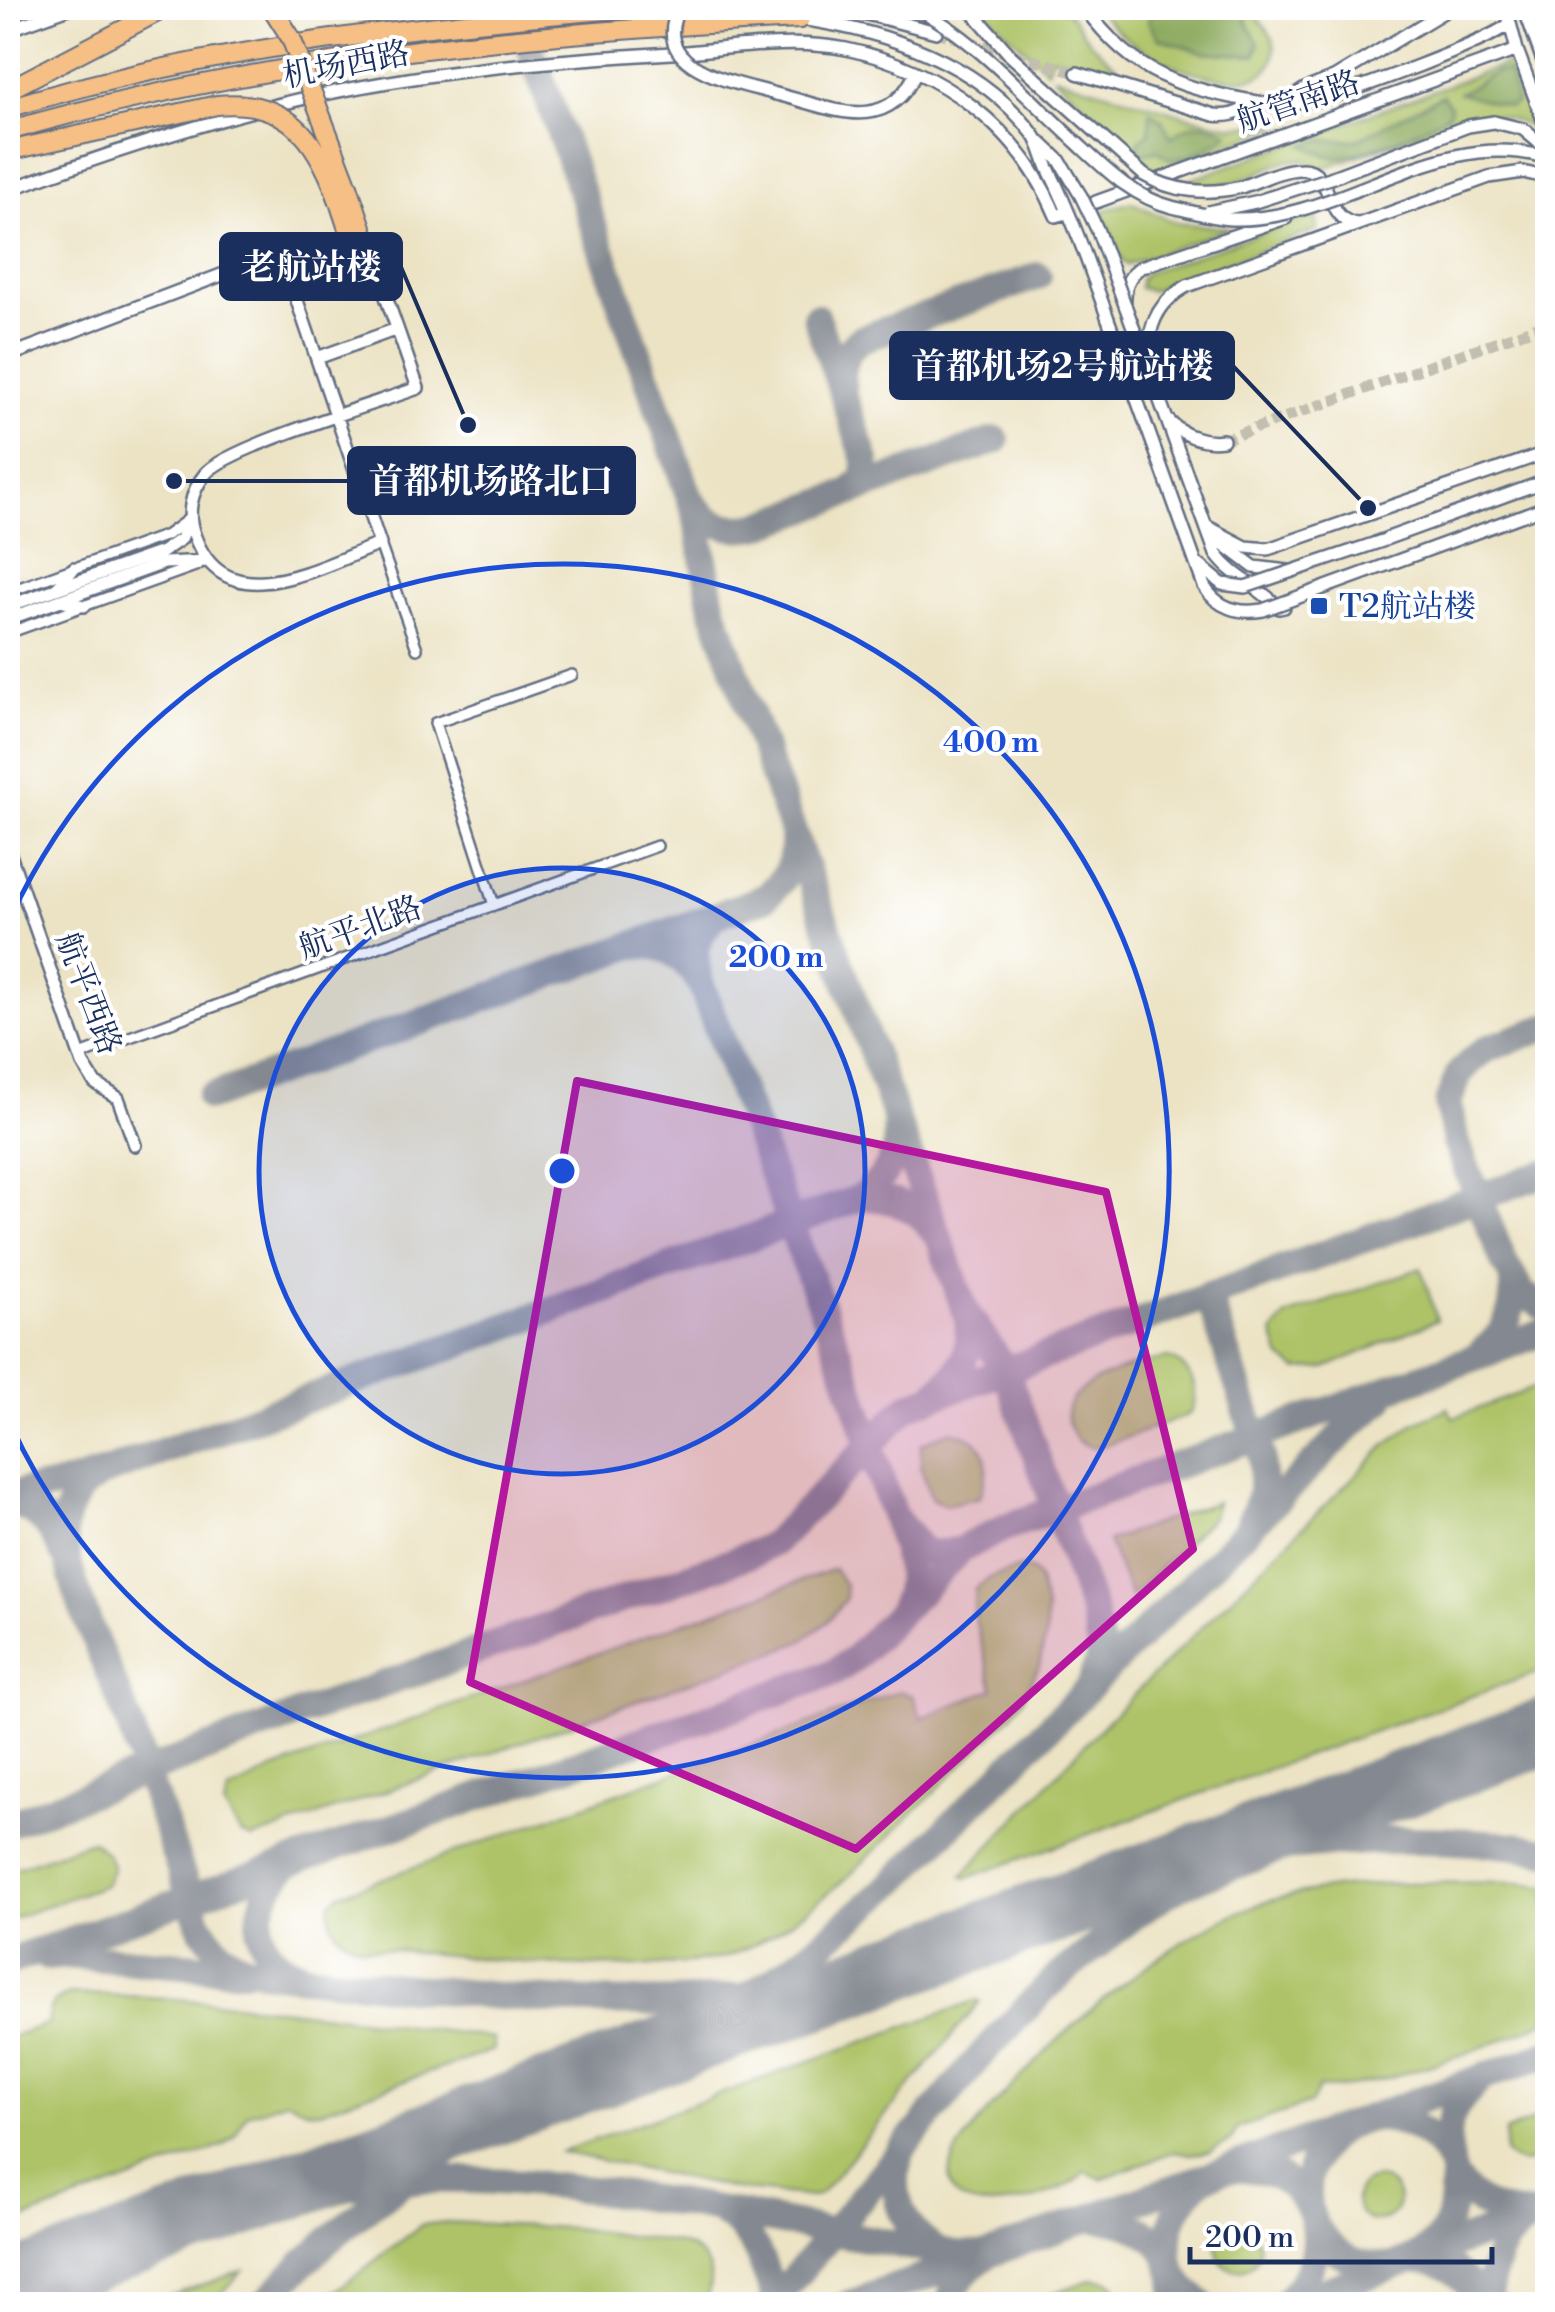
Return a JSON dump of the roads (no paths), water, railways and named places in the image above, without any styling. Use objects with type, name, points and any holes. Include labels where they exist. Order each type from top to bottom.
[{"type":"highway","points":[[8,90],[165,8]]},
{"type":"highway","points":[[272,8],[291,38],[364,257]]},
{"type":"highway","points":[[8,108],[122,76],[354,35],[631,8]]},
{"type":"highway","points":[[8,131],[119,101],[358,58],[574,35],[800,19]]},
{"type":"highway","points":[[8,151],[217,105],[242,104],[274,112],[304,133],[343,193]]},
{"type":"street","points":[[8,30],[69,8]]},
{"type":"street","points":[[679,8],[673,32],[686,61],[707,73],[776,94],[872,114],[894,104],[916,72]]},
{"type":"street","points":[[916,8],[952,30],[1129,188],[1166,205],[1233,219],[1303,209]]},
{"type":"street","points":[[969,8],[1011,56],[1144,176],[1200,191],[1240,187],[1295,169],[1307,169],[1321,178],[1333,209],[1345,222],[1365,224]]},
{"type":"street","points":[[1085,8],[1115,44],[1164,79],[1262,103],[1328,98],[1476,43],[1504,30],[1510,22]]},
{"type":"street","points":[[1288,100],[1334,78],[1450,8]]},
{"type":"street","points":[[1506,8],[1548,132]]},
{"type":"street","points":[[1524,8],[1548,76]]},
{"type":"street","points":[[800,19],[859,12],[936,32]]},
{"type":"street","points":[[800,19],[880,34],[934,57],[979,84],[1060,162],[1097,230],[1201,520],[1220,560],[1282,608],[1548,508]]},
{"type":"street","name":"机场西路","points":[[8,190],[184,129],[300,100],[425,76],[647,54],[796,45],[848,50],[916,72],[956,92],[1010,141],[1060,215]]},
{"type":"street","name":"航管南路","points":[[1096,202],[1518,50]]},
{"type":"street","points":[[1077,73],[1220,116],[1242,114],[1262,103]]},
{"type":"street","points":[[1206,212],[1281,194],[1468,126],[1494,122],[1529,132],[1548,154]]},
{"type":"street","points":[[1033,134],[1076,228],[1193,558],[1214,599],[1230,608],[1256,611],[1548,508]]},
{"type":"street","points":[[1124,305],[1126,284],[1141,268],[1303,209],[1468,152],[1548,154]]},
{"type":"street","points":[[1153,387],[1149,334],[1170,297],[1192,284],[1489,177],[1524,172],[1548,178]]},
{"type":"street","points":[[1316,240],[1330,229],[1333,209]]},
{"type":"street","points":[[8,356],[230,272],[265,288],[292,283],[364,257],[397,329],[418,388],[222,460],[196,488],[181,539],[162,552],[8,619]]},
{"type":"street","points":[[292,283],[416,649]]},
{"type":"street","points":[[317,358],[397,329]]},
{"type":"street","points":[[1162,413],[1184,434],[1209,441],[1222,440]]},
{"type":"street","points":[[1201,520],[1246,548],[1264,550],[1548,452]]},
{"type":"street","points":[[1193,558],[1222,584],[1245,587],[1548,481]]},
{"type":"street","points":[[1201,520],[1212,538],[1249,565],[1286,572],[1548,481]]},
{"type":"street","points":[[189,519],[207,561],[225,577],[259,584],[380,544]]},
{"type":"street","points":[[8,592],[168,534],[189,519]]},
{"type":"street","points":[[8,606],[164,563],[207,561]]},
{"type":"street","points":[[8,632],[207,561]]},
{"type":"street","points":[[58,595],[74,568]]},
{"type":"street","points":[[58,595],[84,606]]},
{"type":"street","points":[[494,905],[435,723],[572,675]]},
{"type":"street","name":"航平北路","points":[[80,1055],[658,846]]},
{"type":"street","name":"航平西路","points":[[8,849],[80,1055],[95,1083],[118,1098],[135,1145]]},
{"type":"tunnel","points":[[936,32],[1077,73]]},
{"type":"tunnel","points":[[1223,440],[1548,323]]},
{"type":"place","name":"老航站楼","points":[[468,425]]},
{"type":"place","name":"首都机场路北口","points":[[174,481]]},
{"type":"place","name":"首都机场2号航站楼","points":[[1368,508]]},
{"type":"place","name":"T2航站楼","points":[[1319,606]]}]
